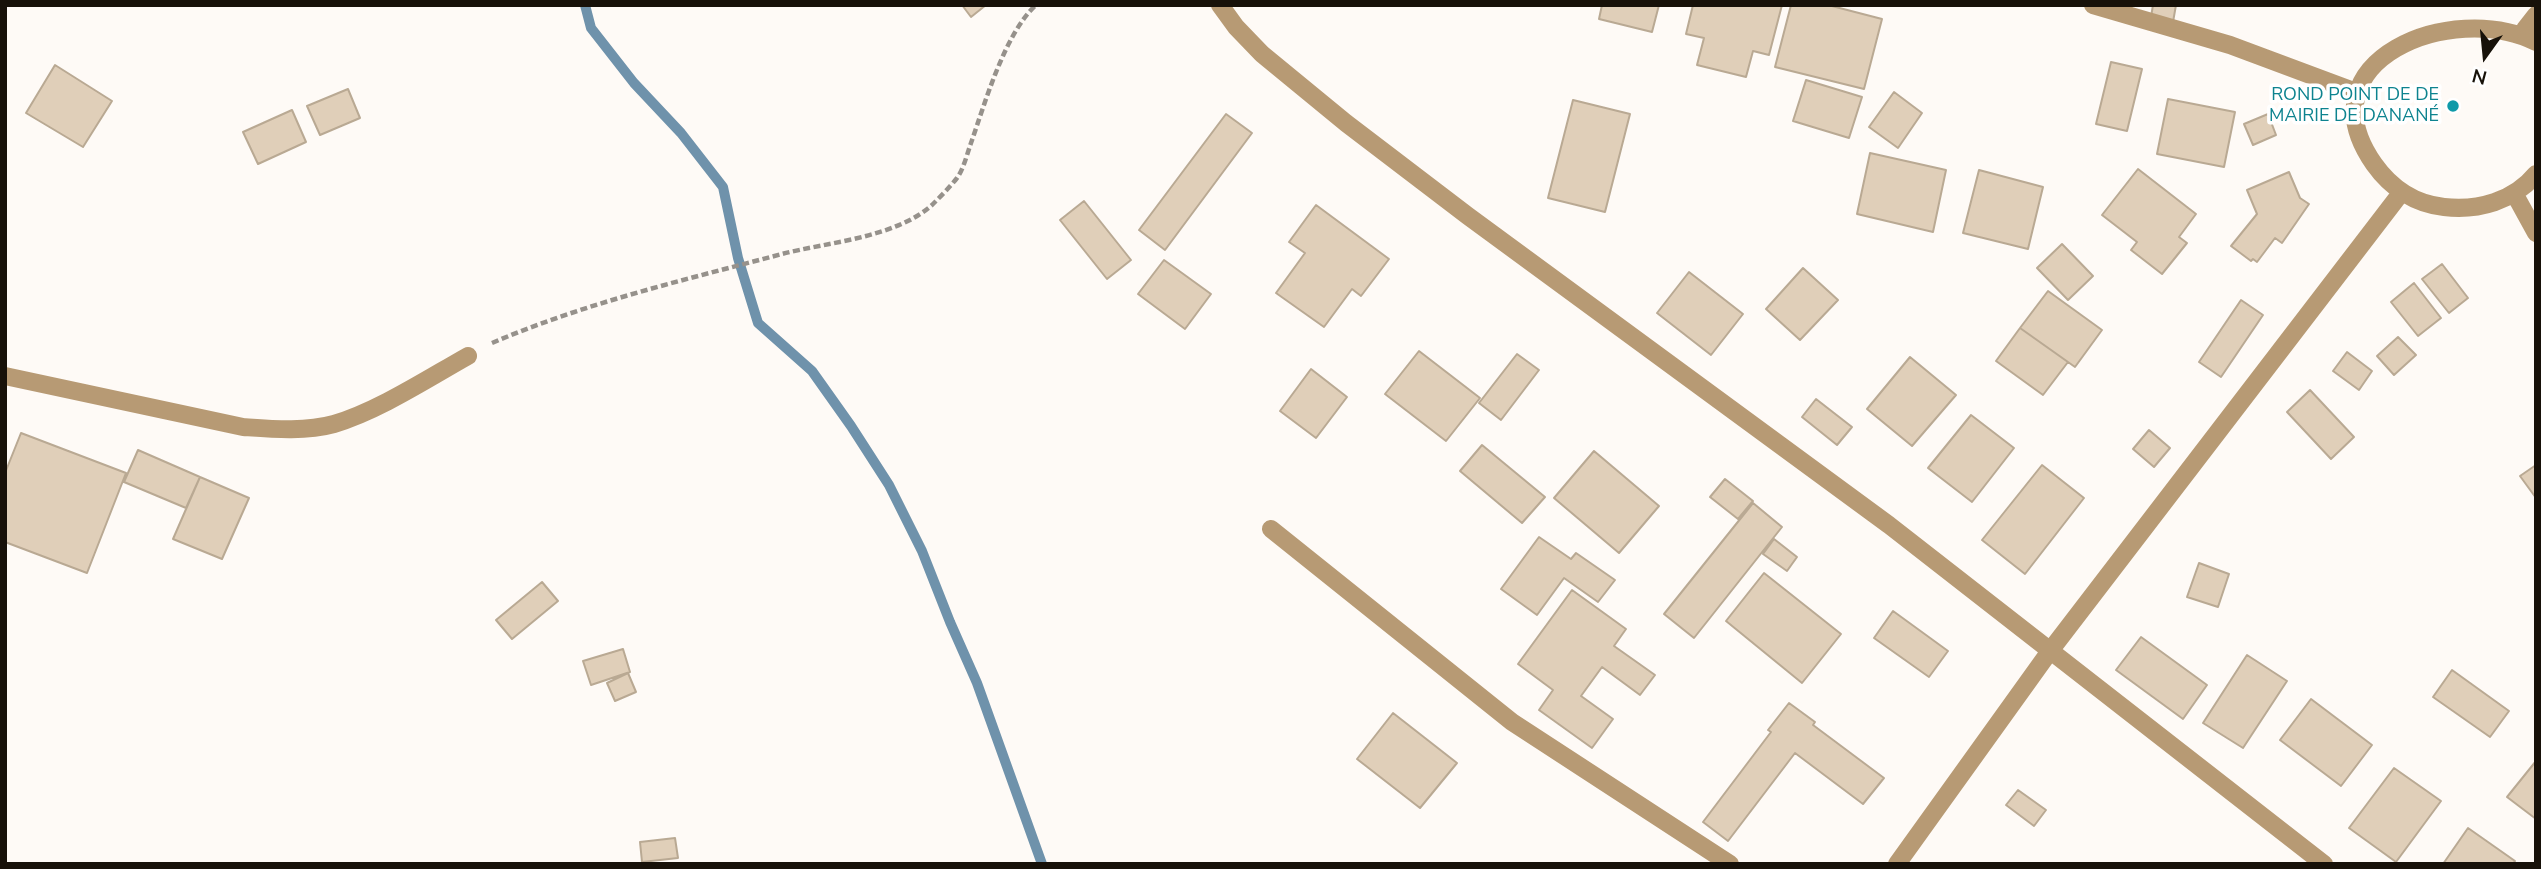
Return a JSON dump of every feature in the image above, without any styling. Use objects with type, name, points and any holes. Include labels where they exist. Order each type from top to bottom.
[{"type":"street","points":[[1220,5],[1236,27],[1262,54],[1346,123],[1468,216],[1889,525],[2324,864]]},
{"type":"street","points":[[2093,5],[2230,45],[2356,92]]},
{"type":"street","points":[[2497,13],[2530,36],[2536,15]]},
{"type":"street","points":[[2389,33],[2381,39],[2365,64],[2356,92],[2357,122],[2365,152],[2383,177],[2401,192],[2433,206],[2461,209],[2488,205],[2514,193],[2536,174]]},
{"type":"street","points":[[1896,864],[2050,651],[2401,192]]},
{"type":"street","points":[[2514,193],[2536,233]]},
{"type":"street","points":[[5,376],[243,427],[280,429],[342,421],[468,356]]},
{"type":"street","points":[[1270,528],[1512,722],[1730,864]]},
{"type":"path","points":[[468,356],[556,318],[784,253],[875,232],[913,220],[933,204],[958,176],[1001,62],[1025,15],[1036,5]]},
{"type":"building","points":[[962,5],[986,5],[971,17]]},
{"type":"building","points":[[1602,5],[1659,5],[1652,32],[1599,19]]},
{"type":"building","points":[[1693,5],[1782,5],[1769,55],[1753,51],[1746,77],[1697,65],[1704,38],[1686,34]]},
{"type":"building","points":[[1791,5],[1828,5],[1882,19],[1864,89],[1775,67]]},
{"type":"building","points":[[2153,5],[2176,5],[2173,22],[2151,17]]},
{"type":"building","points":[[2111,62],[2142,69],[2127,131],[2096,124]]},
{"type":"building","points":[[55,65],[112,101],[83,147],[26,113]]},
{"type":"building","points":[[1806,80],[1862,97],[1849,138],[1793,121]]},
{"type":"building","points":[[348,89],[360,118],[320,135],[307,106]]},
{"type":"building","points":[[1894,92],[1922,113],[1898,148],[1869,127]]},
{"type":"building","points":[[2168,99],[2235,112],[2224,167],[2157,154]]},
{"type":"building","points":[[1573,100],[1630,114],[1605,212],[1548,198]]},
{"type":"building","points":[[292,110],[306,142],[258,164],[243,132]]},
{"type":"building","points":[[1226,114],[1252,133],[1165,250],[1139,230]]},
{"type":"building","points":[[2268,114],[2276,135],[2253,145],[2244,124]]},
{"type":"building","points":[[1870,153],[1946,170],[1933,232],[1857,214]]},
{"type":"building","points":[[2138,169],[2196,214],[2179,237],[2187,243],[2162,274],[2131,250],[2137,242],[2102,215]]},
{"type":"building","points":[[1979,170],[2043,187],[2028,249],[1963,233]]},
{"type":"building","points":[[2289,172],[2300,198],[2309,204],[2282,243],[2275,238],[2257,262],[2253,259],[2251,261],[2231,246],[2257,214],[2247,190]]},
{"type":"building","points":[[1084,201],[1131,260],[1107,279],[1060,220]]},
{"type":"building","points":[[1316,205],[1389,259],[1361,296],[1352,289],[1324,327],[1276,293],[1305,253],[1289,242]]},
{"type":"building","points":[[2062,244],[2093,276],[2068,300],[2037,268]]},
{"type":"building","points":[[1164,260],[1211,294],[1185,329],[1138,294]]},
{"type":"building","points":[[2442,264],[2468,298],[2449,313],[2422,279]]},
{"type":"building","points":[[1803,268],[1838,300],[1800,340],[1766,309]]},
{"type":"building","points":[[1689,272],[1743,314],[1711,355],[1657,313]]},
{"type":"building","points":[[2414,283],[2441,318],[2418,336],[2391,302]]},
{"type":"building","points":[[2048,291],[2102,330],[2075,367],[2020,328]]},
{"type":"building","points":[[2241,300],[2263,315],[2221,377],[2199,362]]},
{"type":"building","points":[[2020,328],[2068,362],[2043,395],[1996,361]]},
{"type":"building","points":[[2398,337],[2416,355],[2394,375],[2377,356]]},
{"type":"building","points":[[1419,351],[1480,398],[1446,441],[1385,394]]},
{"type":"building","points":[[2347,352],[2372,371],[2359,390],[2333,371]]},
{"type":"building","points":[[1517,354],[1539,370],[1501,420],[1479,403]]},
{"type":"building","points":[[1910,357],[1956,395],[1912,446],[1867,409]]},
{"type":"building","points":[[1311,369],[1347,397],[1316,438],[1280,411]]},
{"type":"building","points":[[2310,390],[2354,437],[2331,459],[2287,412]]},
{"type":"building","points":[[1816,399],[1852,427],[1837,445],[1802,417]]},
{"type":"building","points":[[1971,415],[2014,448],[1972,502],[1928,468]]},
{"type":"building","points":[[2149,430],[2170,448],[2154,467],[2133,449]]},
{"type":"building","points":[[21,433],[126,473],[87,573],[5,542],[5,473]]},
{"type":"building","points":[[1482,445],[1545,497],[1522,523],[1460,471]]},
{"type":"building","points":[[138,450],[200,477],[186,508],[124,482]]},
{"type":"building","points":[[1594,451],[1659,506],[1619,553],[1554,498]]},
{"type":"building","points":[[2042,465],[2084,498],[2025,574],[1982,540]]},
{"type":"building","points":[[2536,465],[2536,498],[2520,476]]},
{"type":"building","points":[[200,477],[249,498],[222,559],[173,539]]},
{"type":"building","points":[[1725,479],[1753,501],[1738,519],[1710,497]]},
{"type":"building","points":[[1753,503],[1782,527],[1694,638],[1664,614]]},
{"type":"building","points":[[1539,537],[1571,559],[1576,553],[1615,580],[1598,602],[1564,578],[1537,615],[1501,589]]},
{"type":"building","points":[[1774,539],[1797,557],[1787,571],[1763,554]]},
{"type":"building","points":[[2199,563],[2229,574],[2218,607],[2187,597]]},
{"type":"building","points":[[1764,573],[1841,634],[1802,683],[1726,621]]},
{"type":"building","points":[[542,582],[558,601],[512,639],[496,620]]},
{"type":"building","points":[[1572,590],[1626,629],[1614,646],[1655,675],[1640,695],[1602,667],[1581,696],[1613,719],[1592,748],[1539,710],[1553,690],[1518,664]]},
{"type":"building","points":[[1893,611],[1948,651],[1929,677],[1874,638]]},
{"type":"building","points":[[2141,637],[2207,685],[2183,719],[2116,670]]},
{"type":"building","points":[[623,649],[630,672],[591,685],[583,661]]},
{"type":"building","points":[[2247,655],[2287,681],[2243,748],[2203,723]]},
{"type":"building","points":[[2452,670],[2509,711],[2490,737],[2433,697]]},
{"type":"building","points":[[628,673],[636,692],[615,701],[607,683]]},
{"type":"building","points":[[2311,699],[2372,745],[2341,786],[2280,740]]},
{"type":"building","points":[[1789,703],[1815,722],[1813,725],[1884,778],[1863,804],[1795,753],[1728,841],[1703,822],[1771,732],[1768,730]]},
{"type":"building","points":[[1393,713],[1457,763],[1420,808],[1357,759]]},
{"type":"building","points":[[2536,761],[2536,819],[2507,797]]},
{"type":"building","points":[[2394,768],[2441,801],[2396,862],[2349,828]]},
{"type":"building","points":[[2018,790],[2046,810],[2034,826],[2006,805]]},
{"type":"building","points":[[2468,828],[2515,861],[2513,864],[2443,864]]},
{"type":"building","points":[[675,838],[678,858],[642,862],[640,842]]},
{"type":"waterway","points":[[585,5],[591,28],[634,83],[681,133],[723,187],[738,258],[758,323],[812,371],[889,485],[922,551],[977,683],[1042,864]]},
{"type":"place","name":"ROND POINT DE DE MAIRIE DE DANANÉ","points":[[2453,106]]}]
